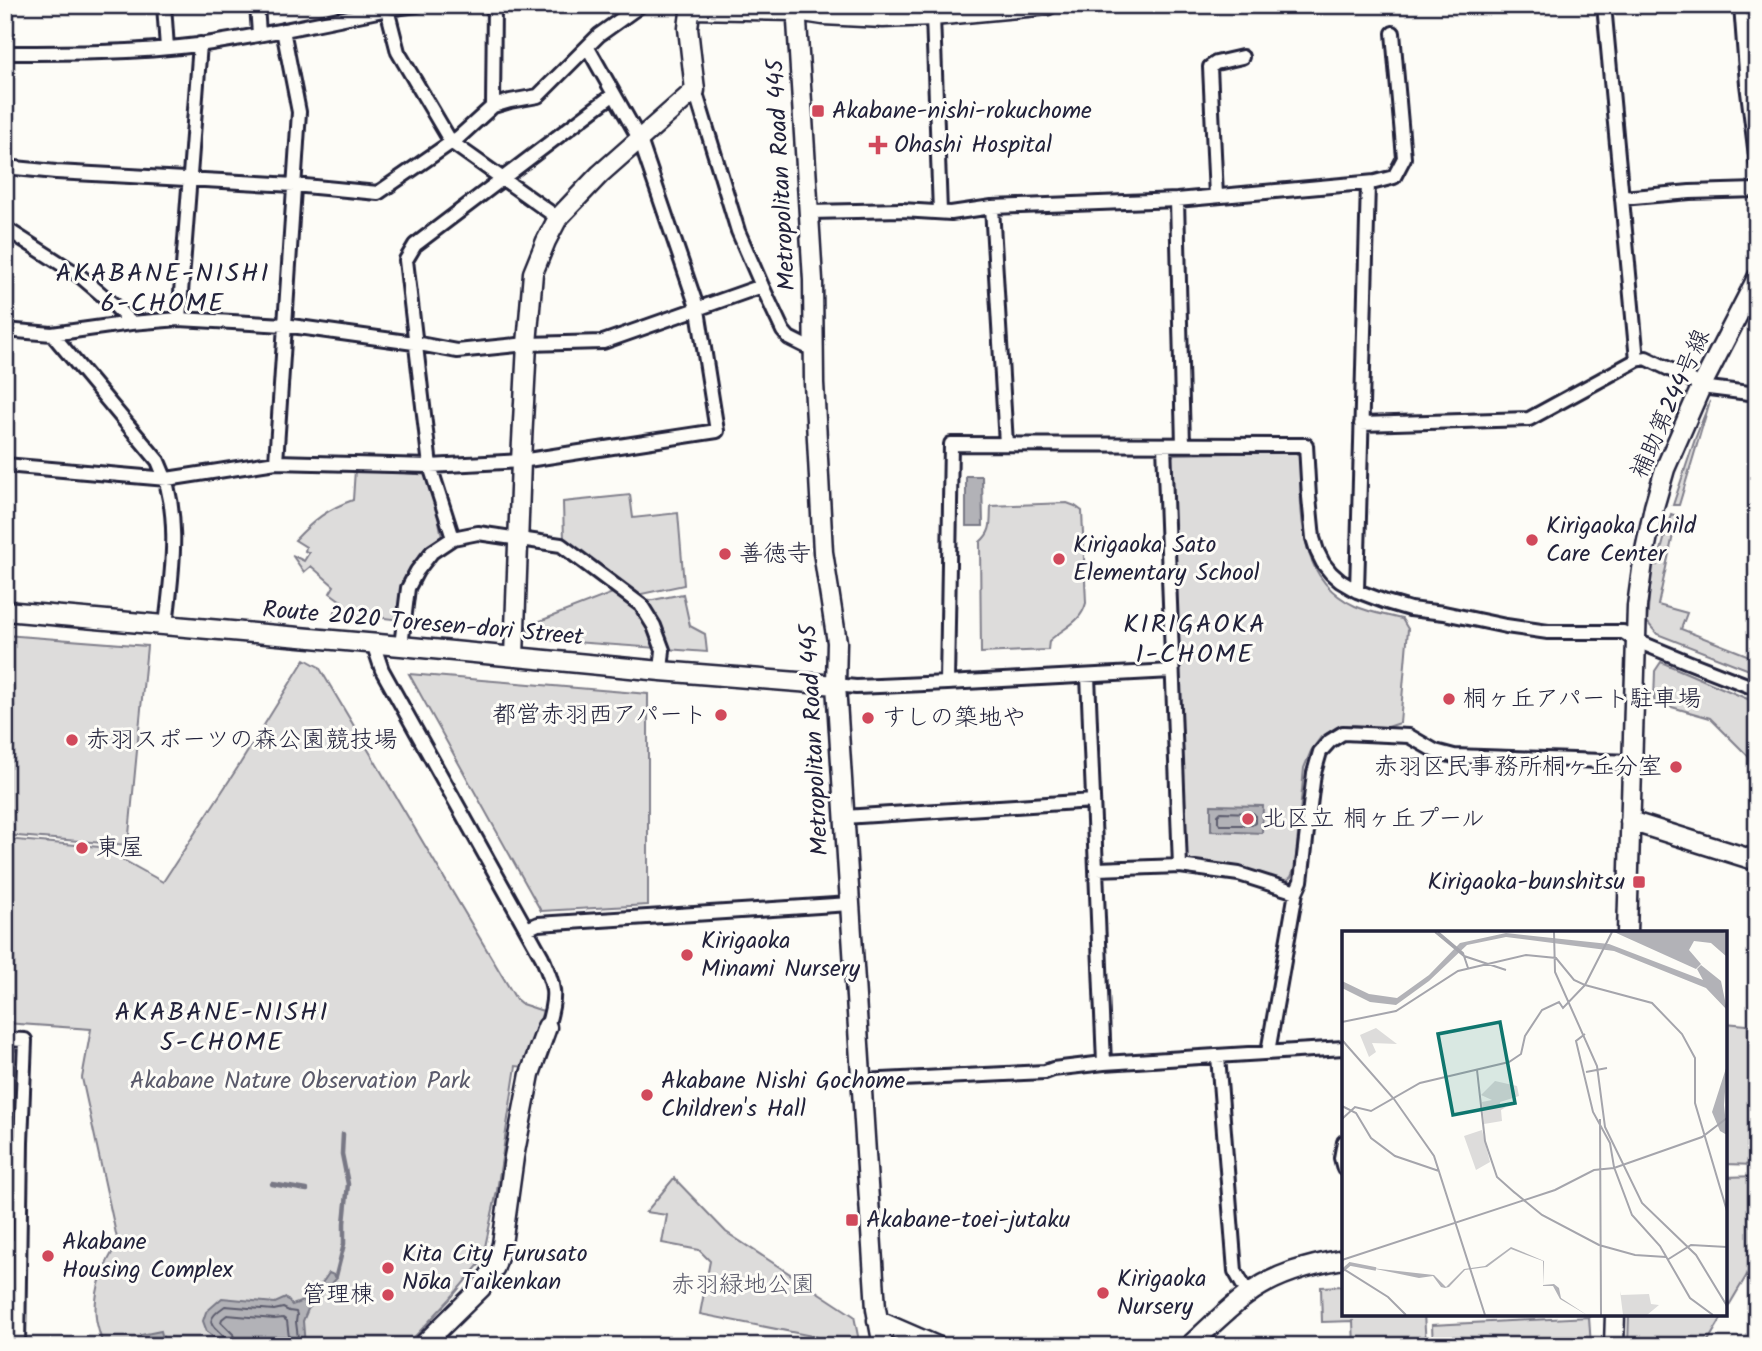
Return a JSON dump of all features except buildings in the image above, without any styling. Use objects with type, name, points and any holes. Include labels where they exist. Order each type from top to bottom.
[{"type":"street","points":[[164,5],[167,48]]},
{"type":"street","points":[[257,5],[259,34]]},
{"type":"street","points":[[5,53],[167,48],[416,5]]},
{"type":"street","points":[[493,106],[494,5]]},
{"type":"street","points":[[5,167],[294,185],[378,193],[459,137],[493,106],[538,96],[599,36],[641,5]]},
{"type":"street","points":[[813,350],[789,338],[783,331],[738,231],[695,90],[685,6],[796,8],[823,15],[883,18],[1048,5]]},
{"type":"street","points":[[1604,5],[1637,359]]},
{"type":"street","points":[[1741,5],[1757,164]]},
{"type":"street","name":"Metropolitan Road 445","points":[[796,8],[814,288],[813,350],[822,552],[838,642],[836,685],[844,817],[877,1320],[883,1346]]},
{"type":"street","points":[[387,9],[398,52],[451,142],[558,218]]},
{"type":"street","points":[[933,16],[940,212]]},
{"type":"street","points":[[276,462],[299,112],[283,30]]},
{"type":"street","points":[[810,212],[902,210],[951,213],[992,206],[1177,201],[1368,183],[1394,177],[1404,158],[1393,33]]},
{"type":"street","points":[[179,319],[200,44]]},
{"type":"street","points":[[5,464],[167,479],[276,462],[430,466],[521,461],[717,431],[698,310],[640,140],[587,48]]},
{"type":"street","points":[[1216,196],[1210,67],[1242,57]]},
{"type":"street","points":[[514,657],[517,538],[533,272],[558,218],[600,174],[695,90]]},
{"type":"street","points":[[453,538],[430,466],[406,260],[415,245],[614,94]]},
{"type":"street","points":[[1357,591],[1368,183]]},
{"type":"street","points":[[1622,198],[1757,190]]},
{"type":"street","points":[[1177,201],[1183,445]]},
{"type":"street","points":[[992,206],[1006,444]]},
{"type":"street","points":[[5,228],[80,276],[131,323]]},
{"type":"street","name":"補助第244号線","points":[[1627,931],[1637,606],[1644,555],[1665,469],[1702,387],[1757,278]]},
{"type":"street","points":[[5,330],[52,334],[179,319],[284,325],[457,351],[527,344],[603,342],[762,286]]},
{"type":"street","points":[[52,334],[158,461],[167,479],[175,545],[166,625]]},
{"type":"street","points":[[1361,424],[1529,419],[1637,359],[1646,358],[1702,387],[1757,394]]},
{"type":"street","points":[[947,683],[951,444],[1306,445],[1313,538],[1317,551],[1322,563],[1331,573],[1357,591],[1410,609],[1506,626],[1548,632],[1623,632],[1757,689]]},
{"type":"street","points":[[1164,445],[1180,866]]},
{"type":"street","points":[[401,646],[408,588],[417,571],[432,552],[453,538],[478,533],[561,545],[641,605],[654,626],[663,650],[661,671]]},
{"type":"street","name":"Route 2020 Toresen-dori Street","points":[[5,611],[836,685]]},
{"type":"street","points":[[373,643],[382,670],[527,929],[554,985],[553,1008],[530,1074],[514,1157],[502,1244],[495,1267],[481,1288],[422,1346]]},
{"type":"street","points":[[836,685],[856,687],[1172,671]]},
{"type":"street","points":[[1088,676],[1104,1063]]},
{"type":"street","points":[[1268,1052],[1296,892],[1301,881],[1316,762],[1324,746],[1336,736],[1343,733],[1409,736],[1435,751],[1454,756],[1632,762]]},
{"type":"street","points":[[844,817],[1093,801]]},
{"type":"street","points":[[1630,821],[1757,861]]},
{"type":"street","points":[[1097,869],[1180,866],[1239,874],[1296,892]]},
{"type":"street","points":[[527,929],[538,924],[850,904]]},
{"type":"street","points":[[5,1039],[25,1040],[18,1346]]},
{"type":"street","points":[[861,1082],[1045,1072],[1104,1063],[1342,1048]]},
{"type":"street","points":[[1218,1056],[1235,1271],[1248,1294]]},
{"type":"street","points":[[5,1142],[21,1143]]},
{"type":"street","points":[[5,1246],[19,1246]]},
{"type":"street","points":[[1189,1346],[1248,1294],[1268,1282],[1319,1263],[1342,1259]]},
{"type":"street","points":[[1614,1346],[1615,1316]]},
{"type":"street","points":[[877,1320],[937,1346]]},
{"type":"green space","points":[[1710,401],[1679,505],[1673,505],[1695,439]]},
{"type":"green space","points":[[1294,452],[1300,456],[1302,521],[1306,541],[1312,561],[1322,579],[1336,594],[1355,606],[1402,619],[1408,629],[1400,723],[1388,727],[1337,727],[1321,737],[1304,768],[1295,868],[1285,882],[1246,869],[1192,862],[1187,859],[1170,460],[1174,454]]},
{"type":"green space","points":[[355,469],[430,475],[442,537],[426,550],[404,581],[400,620],[376,617],[365,621],[333,615],[341,601],[330,593],[334,586],[311,566],[304,572],[292,555],[304,561],[309,553],[305,551],[306,547],[295,540],[321,516],[353,500]]},
{"type":"green space","points":[[630,495],[633,518],[678,513],[684,585],[637,595],[564,541],[563,502]]},
{"type":"green space","points":[[1067,503],[1082,511],[1086,603],[1084,610],[1076,620],[1049,641],[1048,650],[981,653],[980,542],[989,530],[991,506]]},
{"type":"green space","points":[[1671,514],[1677,516],[1658,605],[1687,613],[1681,629],[1757,659],[1757,673],[1657,634],[1647,622],[1652,564],[1657,565]]},
{"type":"green space","points":[[615,592],[642,615],[657,648],[532,639],[528,634],[527,626]]},
{"type":"green space","points":[[683,594],[690,626],[705,634],[707,652],[666,649],[643,602]]},
{"type":"green space","name":"赤羽スポーツの森公園競技場","points":[[5,635],[147,646],[128,845],[5,835]]},
{"type":"green space","name":"Akabane Nature Observation Park","points":[[305,659],[319,667],[516,999],[522,1004],[543,1011],[524,1067],[516,1066],[497,1191],[482,1261],[406,1346],[103,1346],[96,1318],[96,1298],[104,1269],[118,1243],[82,1078],[91,1029],[5,1023],[5,839],[100,847],[163,882]]},
{"type":"green space","points":[[1661,662],[1757,703],[1757,765],[1710,718],[1654,702],[1655,671]]},
{"type":"green space","points":[[409,674],[648,694],[648,905],[541,911]]},
{"type":"green space","points":[[1727,1023],[1757,1026],[1757,1165],[1727,1164]]},
{"type":"green space","points":[[5,1047],[12,1047],[18,1053],[13,1135],[5,1135]]},
{"type":"green space","points":[[1757,1176],[1757,1263],[1754,1263],[1727,1309],[1727,1177]]},
{"type":"green space","name":"赤羽緑地公園","points":[[674,1178],[726,1232],[854,1316],[860,1346],[830,1346],[817,1337],[700,1314],[710,1261],[699,1250],[662,1243],[667,1215],[646,1212]]},
{"type":"green space","points":[[1342,1286],[1342,1316],[1424,1316],[1426,1345],[1354,1346],[1353,1321],[1322,1322],[1321,1287]]},
{"type":"green space","points":[[1629,1316],[1723,1316],[1705,1346],[1628,1346]]},
{"type":"green space","points":[[1589,1317],[1591,1346],[1433,1346],[1432,1325]]},
{"type":"water","points":[[966,476],[982,476],[983,526],[966,526]]},
{"type":"water","points":[[1211,805],[1263,806],[1262,833],[1211,831]]},
{"type":"water","points":[[329,1273],[337,1278],[308,1309],[303,1321],[305,1346],[225,1346],[207,1332],[203,1321],[206,1312],[222,1298],[275,1303],[286,1298],[292,1305],[314,1293]]},
{"type":"water","points":[[161,1331],[165,1346],[144,1346],[141,1335]]},
{"type":"waterway","points":[[336,1276],[344,1244],[348,1184],[342,1154],[343,1134]]},
{"type":"waterway","points":[[272,1184],[307,1190]]},
{"type":"place","name":"Akabane-nishi-rokuchome","points":[[818,111]]},
{"type":"place","name":"Ohashi Hospital","points":[[878,145]]},
{"type":"place","name":"Kirigaoka Child Care Center","points":[[1532,540]]},
{"type":"place","name":"善徳寺","points":[[725,554]]},
{"type":"place","name":"Kirigaoka Sato Elementary School","points":[[1059,559]]},
{"type":"place","name":"桐ヶ丘アパート駐車場","points":[[1449,699]]},
{"type":"place","name":"都営赤羽西アパート","points":[[721,715]]},
{"type":"place","name":"すしの築地や","points":[[868,718]]},
{"type":"place","name":"赤羽スポーツの森公園競技場","points":[[72,740]]},
{"type":"place","name":"赤羽区民事務所桐ヶ丘分室","points":[[1676,767]]},
{"type":"place","name":"北区立 桐ヶ丘プール","points":[[1248,819]]},
{"type":"place","name":"東屋","points":[[82,848]]},
{"type":"place","name":"Kirigaoka-bunshitsu","points":[[1639,882]]},
{"type":"place","name":"Kirigaoka Minami Nursery","points":[[687,955]]},
{"type":"place","name":"Akabane Nishi Gochome Children's Hall","points":[[647,1095]]},
{"type":"place","name":"Akabane-toei-jutaku","points":[[852,1220]]},
{"type":"place","name":"Akabane Housing Complex","points":[[48,1256]]},
{"type":"place","name":"Kita City Furusato Nōka Taikenkan","points":[[388,1268]]},
{"type":"place","name":"Kirigaoka Nursery","points":[[1103,1293]]},
{"type":"place","name":"管理棟","points":[[388,1295]]},
{"type":"district","name":"AKABANE-NISHI 6-CHOME","points":[[163,289]]},
{"type":"district","name":"KIRIGAOKA 1-CHOME","points":[[1195,640]]},
{"type":"district","name":"AKABANE-NISHI 5-CHOME","points":[[222,1028]]}]
